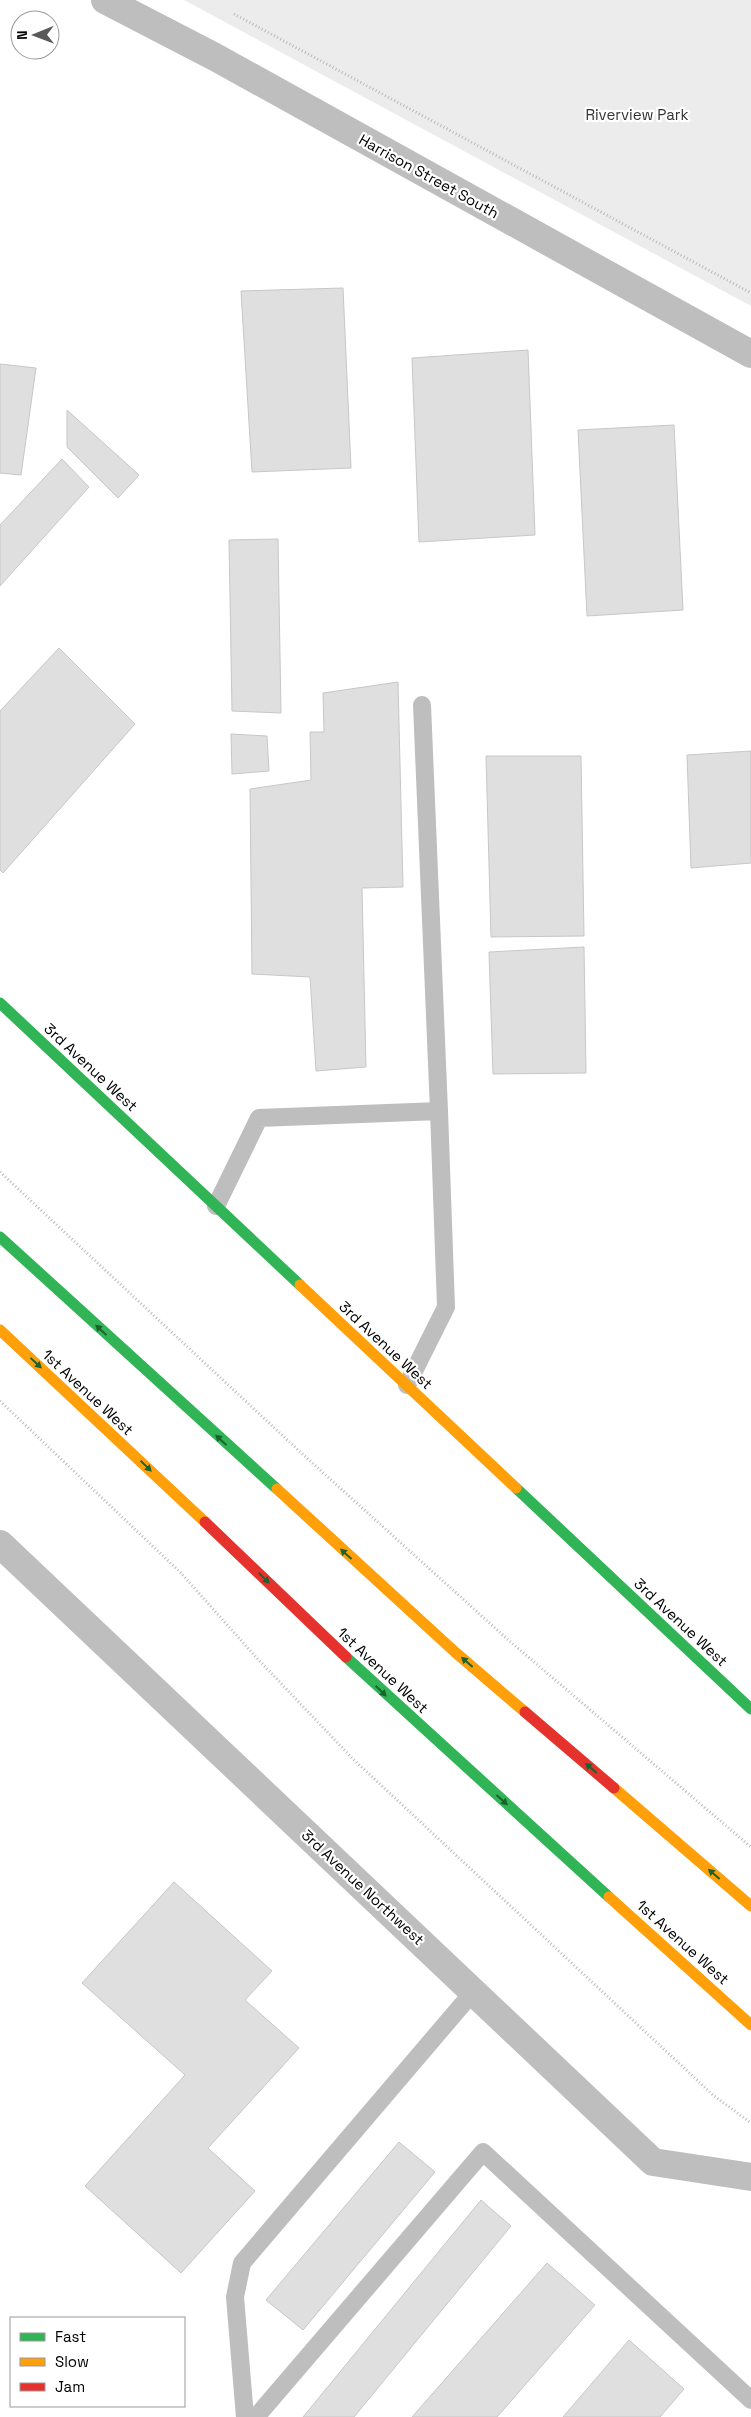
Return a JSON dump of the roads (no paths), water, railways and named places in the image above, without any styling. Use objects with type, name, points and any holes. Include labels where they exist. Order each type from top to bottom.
[{"type":"main road","name":"3rd Avenue West","points":[[0,1003],[751,1709]]},
{"type":"main road","points":[[0,1237],[455,1652],[751,1906]]},
{"type":"main road","name":"1st Avenue West","points":[[0,1330],[402,1710],[751,2025]]},
{"type":"street","name":"Harrison Street South","points":[[106,0],[224,62],[751,354]]},
{"type":"street","name":"3rd Avenue Northwest","points":[[0,1544],[653,2162],[751,2177]]},
{"type":"lane","points":[[406,1385],[446,1307],[422,705]]},
{"type":"lane","points":[[216,1206],[259,1118],[439,1111]]},
{"type":"lane","points":[[245,2417],[235,2297],[242,2263],[473,1992]]},
{"type":"lane","points":[[256,2417],[483,2152],[751,2400]]},
{"type":"park label","name":"Riverview Park","points":[[637,114]]}]
